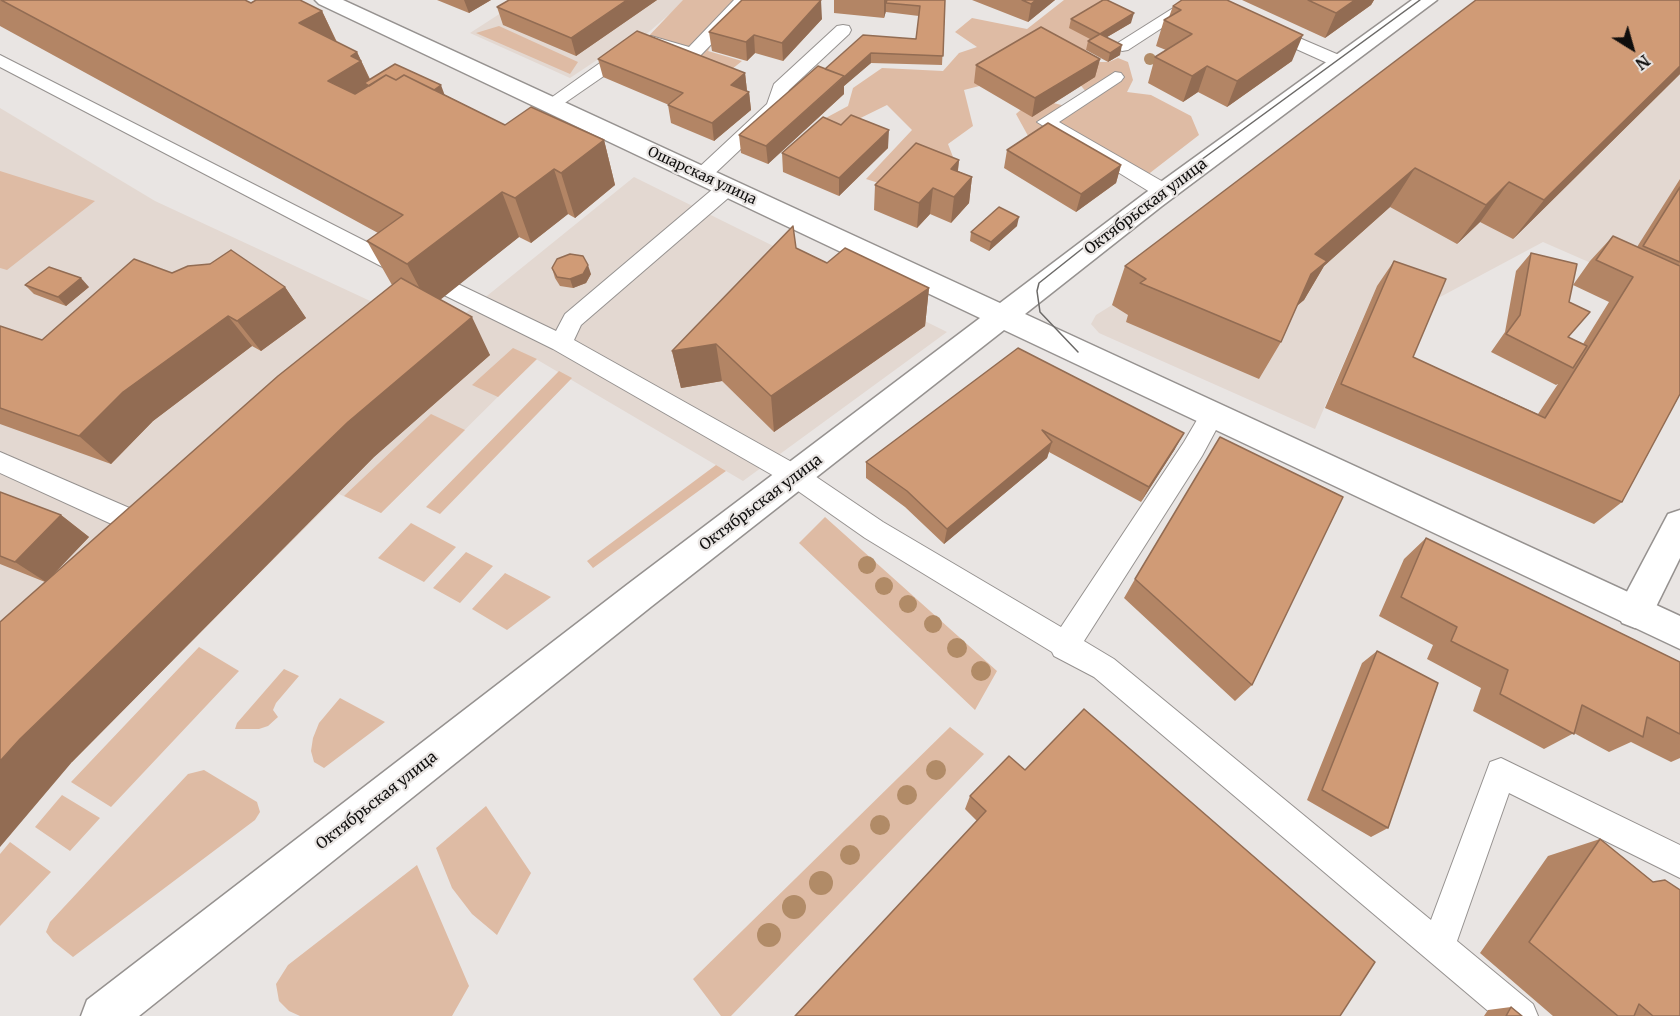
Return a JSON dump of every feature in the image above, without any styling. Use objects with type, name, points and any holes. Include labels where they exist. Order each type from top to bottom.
[{"type":"street","name":"Ошарская улица","points":[[326,0],[1680,633]]},
{"type":"street","name":"Октябрьская улица","points":[[103,1016],[640,595],[797,477],[1002,316],[1165,192],[1426,0]]},
{"type":"street","points":[[1635,612],[1680,524]]},
{"type":"lane","points":[[550,105],[634,47],[651,41],[692,54],[743,3],[742,0]]},
{"type":"lane","points":[[1122,46],[1197,0]]},
{"type":"lane","points":[[1255,24],[1340,62]]},
{"type":"lane","points":[[701,176],[776,106],[780,88],[843,30]]},
{"type":"lane","points":[[0,60],[408,272]]},
{"type":"lane","points":[[1115,77],[1046,122],[1165,192]]},
{"type":"lane","points":[[561,343],[573,320],[727,188]]},
{"type":"lane","points":[[452,290],[561,343],[797,477],[874,530],[1064,647],[1104,668],[1521,1016]]},
{"type":"lane","points":[[1064,647],[1193,449],[1212,415]]},
{"type":"lane","points":[[0,462],[124,519]]},
{"type":"lane","points":[[1438,947],[1501,772],[1680,862]]},
{"type":"shaded area","points":[[521,0],[686,0],[643,37],[618,46],[570,78],[470,33]]},
{"type":"shaded area","points":[[683,0],[735,0],[708,51],[742,61],[721,78],[645,40]]},
{"type":"shaded area","points":[[1064,0],[1107,0],[1114,15],[1079,60],[964,90],[973,126],[948,144],[953,157],[920,163],[885,185],[866,179],[912,130],[887,105],[834,131],[822,120],[848,106],[853,88],[882,68],[943,71],[959,53],[977,47],[955,32],[972,18],[1027,29]]},
{"type":"shaded area","points":[[1680,0],[1680,302],[1543,242],[1427,304],[1377,286],[1315,429],[1099,333],[1091,324],[1096,315],[1112,305]]},
{"type":"shaded area","points":[[499,26],[578,62],[570,74],[476,33]]},
{"type":"shaded area","points":[[1118,58],[1128,62],[1133,80],[1127,92],[1151,95],[1191,116],[1199,135],[1146,176],[1110,173],[1038,154],[1016,114],[1034,98],[1077,109],[1092,99],[1073,76],[1090,62],[1109,62]]},
{"type":"shaded area","points":[[0,108],[155,201],[409,319],[451,325],[634,177],[947,332],[743,481],[536,359],[381,513],[339,494],[72,762],[0,847]]},
{"type":"shaded area","points":[[0,171],[95,201],[7,270],[0,268]]},
{"type":"shaded area","points":[[513,348],[537,359],[498,397],[472,385]]},
{"type":"shaded area","points":[[559,371],[572,378],[440,514],[426,507]]},
{"type":"shaded area","points":[[431,414],[465,430],[381,513],[344,496]]},
{"type":"shaded area","points":[[716,465],[726,471],[593,568],[587,561]]},
{"type":"shaded area","points":[[825,517],[997,671],[975,710],[799,543]]},
{"type":"shaded area","points":[[411,523],[456,547],[424,582],[378,558]]},
{"type":"shaded area","points":[[466,552],[493,566],[460,603],[433,588]]},
{"type":"shaded area","points":[[505,573],[551,597],[507,630],[472,609]]},
{"type":"shaded area","points":[[199,647],[239,671],[111,807],[71,782]]},
{"type":"shaded area","points":[[284,669],[299,676],[276,703],[273,710],[278,717],[268,726],[259,729],[235,729],[237,723]]},
{"type":"shaded area","points":[[340,698],[385,722],[324,768],[314,762],[311,751],[313,738],[319,723]]},
{"type":"shaded area","points":[[950,727],[984,754],[731,1016],[721,1016],[693,979]]},
{"type":"shaded area","points":[[204,770],[257,802],[260,812],[255,820],[73,957],[53,941],[46,932],[50,922],[188,774]]},
{"type":"shaded area","points":[[62,795],[100,818],[70,851],[35,827]]},
{"type":"shaded area","points":[[486,806],[531,873],[497,935],[472,914],[452,888],[436,848]]},
{"type":"shaded area","points":[[10,842],[51,872],[0,926],[0,854]]},
{"type":"shaded area","points":[[417,865],[469,986],[452,1016],[300,1016],[289,1011],[279,1001],[276,984],[288,965]]},
{"type":"building","points":[[1,0],[245,0],[251,3],[256,0],[300,0],[322,11],[299,23],[357,52],[351,56],[361,61],[328,81],[355,94],[386,75],[396,80],[404,75],[505,125],[531,107],[604,140],[561,173],[554,169],[515,198],[502,192],[407,264],[367,241],[403,215]]},
{"type":"building","points":[[509,0],[627,0],[571,38],[497,7]]},
{"type":"building","points":[[742,0],[821,0],[782,43],[754,35],[746,42],[709,32]]},
{"type":"building","points":[[887,0],[945,0],[943,56],[871,53],[844,77],[825,69],[863,35],[916,39],[920,6],[886,3]]},
{"type":"building","points":[[1022,0],[1036,0],[1031,4]]},
{"type":"building","points":[[1103,0],[1134,13],[1100,34],[1071,19]]},
{"type":"building","points":[[1182,0],[1227,0],[1303,35],[1237,81],[1207,66],[1192,76],[1155,57],[1192,34],[1164,20],[1181,10],[1173,6]]},
{"type":"building","points":[[1308,0],[1355,0],[1336,13]]},
{"type":"building","points":[[1476,0],[1680,0],[1680,66],[1544,200],[1509,182],[1486,205],[1415,168],[1315,254],[1327,261],[1311,274],[1281,342],[1140,283],[1146,279],[1125,266]]},
{"type":"building","points":[[1041,27],[1100,59],[1035,98],[976,65]]},
{"type":"building","points":[[637,31],[745,73],[731,85],[749,92],[712,123],[668,105],[683,93],[598,59]]},
{"type":"building","points":[[1100,34],[1122,45],[1110,53],[1088,41]]},
{"type":"building","points":[[395,64],[441,85],[434,90],[404,75],[396,80],[386,75],[369,86],[364,83]]},
{"type":"building","points":[[818,66],[844,76],[766,146],[739,135]]},
{"type":"building","points":[[851,115],[889,130],[839,178],[782,153],[823,117],[841,125]]},
{"type":"building","points":[[1048,123],[1121,165],[1081,194],[1007,150]]},
{"type":"building","points":[[916,143],[959,160],[951,169],[972,177],[954,197],[933,188],[919,203],[875,185]]},
{"type":"building","points":[[1680,187],[1680,262],[1643,246]]},
{"type":"building","points":[[999,207],[1019,217],[991,242],[971,232]]},
{"type":"building","points":[[793,226],[796,248],[827,263],[845,248],[929,288],[771,396],[716,344],[672,351]]},
{"type":"building","points":[[1613,236],[1680,266],[1680,394],[1622,502],[1341,384],[1394,261],[1446,279],[1413,357],[1545,418],[1633,277],[1596,260]]},
{"type":"building","points":[[231,250],[285,287],[237,321],[228,316],[123,392],[79,436],[0,408],[0,326],[42,340],[134,259],[172,273],[188,266],[210,264]]},
{"type":"building","points":[[1531,253],[1577,264],[1569,302],[1590,312],[1568,337],[1587,346],[1573,368],[1506,334],[1520,315]]},
{"type":"building","points":[[570,254],[583,256],[588,265],[583,274],[570,279],[557,277],[552,268],[557,259]]},
{"type":"building","points":[[49,267],[81,278],[58,297],[25,285]]},
{"type":"building","points":[[401,278],[472,317],[348,422],[20,739],[0,761],[0,622],[278,376]]},
{"type":"building","points":[[1018,348],[1184,433],[1149,487],[1042,430],[1052,442],[947,529],[907,491],[866,462]]},
{"type":"building","points":[[1220,437],[1343,497],[1252,685],[1135,579]]},
{"type":"building","points":[[0,492],[61,515],[15,562],[0,556]]},
{"type":"building","points":[[1426,538],[1680,662],[1680,734],[1647,717],[1643,737],[1582,705],[1574,734],[1500,694],[1508,670],[1451,641],[1457,627],[1401,597]]},
{"type":"building","points":[[1377,651],[1438,683],[1388,828],[1322,790]]},
{"type":"building","points":[[1084,709],[1375,962],[1340,1016],[795,1016],[986,811],[970,796],[1009,756],[1025,770]]},
{"type":"building","points":[[1600,839],[1653,882],[1665,880],[1680,890],[1680,1016],[1653,1016],[1639,1004],[1634,1016],[1618,1016],[1529,942]]},
{"type":"building","points":[[1511,1007],[1522,1016],[1506,1016]]},
{"type":"tram line","points":[[1078,352],[1040,312],[1037,291],[1039,283],[1112,225],[1420,0]]}]
